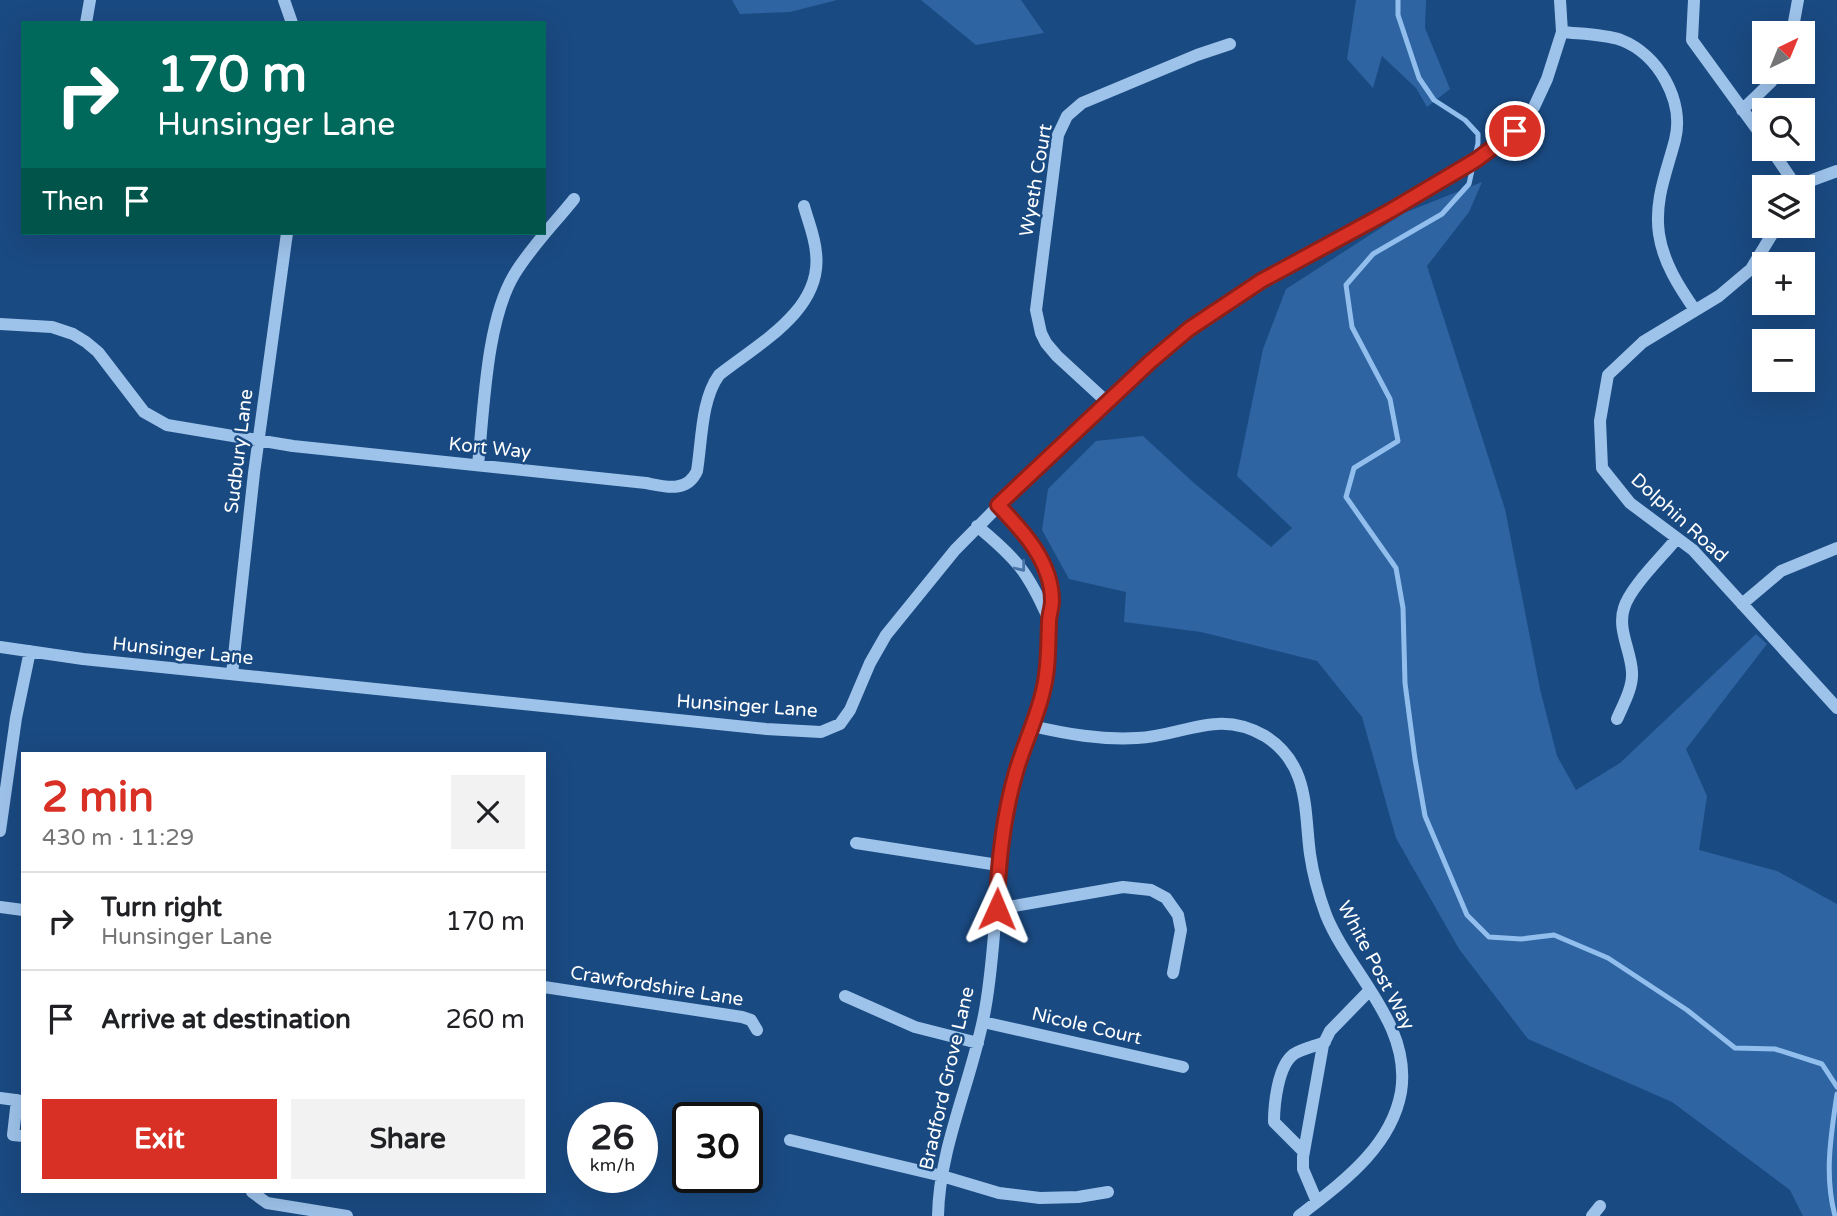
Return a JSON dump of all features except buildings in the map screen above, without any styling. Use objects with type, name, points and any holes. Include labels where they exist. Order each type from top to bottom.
[{"type":"street","points":[[86,21],[90,0]]},
{"type":"street","points":[[284,0],[291,21]]},
{"type":"street","name":"Hunsinger Lane","points":[[0,647],[232,674],[766,729],[821,732],[840,724],[850,710],[870,663],[886,635],[977,526],[1107,402],[1189,329],[1244,291],[1296,260],[1390,211],[1488,153],[1515,131],[1534,107],[1547,79],[1562,32],[1560,0]]},
{"type":"street","points":[[1694,0],[1692,40],[1752,123]]},
{"type":"street","points":[[1794,21],[1798,0]]},
{"type":"street","points":[[1562,32],[1620,40],[1648,57],[1667,82],[1676,109],[1676,137],[1658,202],[1659,233],[1668,267],[1695,310]]},
{"type":"street","name":"Wyeth Court","points":[[1107,402],[1057,356],[1046,343],[1038,321],[1037,298],[1054,160],[1062,124],[1066,116],[1082,103],[1230,44]]},
{"type":"street","points":[[1742,110],[1769,84]]},
{"type":"street","points":[[1815,179],[1837,171]]},
{"type":"street","points":[[546,233],[574,200]]},
{"type":"street","name":"Kort Way","points":[[0,324],[52,327],[73,334],[98,352],[144,412],[167,425],[259,441],[675,488],[685,485],[697,471],[708,398],[712,384],[719,374],[793,315],[807,300],[816,270],[816,253],[804,206]]},
{"type":"street","name":"Sudbury Lane","points":[[232,674],[287,235]]},
{"type":"street","points":[[478,465],[494,332],[504,295],[527,256],[545,235]]},
{"type":"street","name":"Dolphin Road","points":[[1770,238],[1751,269],[1719,296],[1643,342],[1608,375],[1600,421],[1602,468],[1630,503],[1693,550],[1837,708]]},
{"type":"street","name":"Bradford Grove Lane","points":[[938,1216],[942,1176],[983,1022],[997,909],[998,865],[1016,771],[1046,676],[1051,592],[1034,547],[998,505]]},
{"type":"street","name":"Bradford Grove Lane","points":[[977,526],[1017,562],[1032,582],[1049,620]]},
{"type":"street","points":[[1617,719],[1629,691],[1633,673],[1622,625],[1624,608],[1632,592],[1677,538]]},
{"type":"street","points":[[1742,604],[1781,570],[1837,548]]},
{"type":"street","points":[[0,831],[16,718],[30,652]]},
{"type":"street","name":"White Post Way","points":[[1032,726],[1105,739],[1140,738],[1200,724],[1228,723],[1255,731],[1287,756],[1303,787],[1310,855],[1320,895],[1338,938],[1391,1025],[1401,1057],[1400,1094],[1390,1124],[1369,1156],[1349,1177],[1299,1216]]},
{"type":"street","points":[[856,843],[998,865]]},
{"type":"street","points":[[997,909],[1123,887],[1151,890],[1166,898],[1178,915],[1181,930],[1172,973]]},
{"type":"street","points":[[0,907],[21,911]]},
{"type":"street","name":"Crawfordshire Lane","points":[[546,987],[743,1017],[751,1020],[757,1030]]},
{"type":"street","points":[[1317,1202],[1303,1169],[1325,1042],[1330,1031],[1370,991]]},
{"type":"street","points":[[845,996],[915,1027],[978,1043]]},
{"type":"street","name":"Nicole Court","points":[[983,1022],[1183,1067]]},
{"type":"street","points":[[1304,1152],[1274,1122],[1274,1107],[1283,1068],[1293,1055],[1325,1042]]},
{"type":"street","points":[[0,1098],[20,1100],[13,1135],[21,1136]]},
{"type":"street","points":[[790,1140],[942,1176],[999,1193],[1040,1198],[1078,1197],[1108,1192]]},
{"type":"street","points":[[253,1193],[267,1203],[347,1216]]},
{"type":"shaded area","points":[[732,0],[837,0],[790,12],[740,14]]},
{"type":"shaded area","points":[[921,0],[1021,0],[1044,33],[976,45]]},
{"type":"shaded area","points":[[1356,0],[1426,0],[1425,28],[1450,89],[1427,107],[1416,88],[1382,56],[1373,88],[1347,59]]},
{"type":"shaded area","points":[[1482,182],[1469,212],[1427,266],[1505,509],[1540,689],[1557,756],[1576,790],[1620,763],[1756,634],[1767,644],[1686,749],[1707,796],[1699,850],[1777,871],[1837,904],[1837,1216],[1803,1216],[1790,1190],[1672,1102],[1528,1039],[1459,949],[1396,838],[1362,717],[1317,661],[1201,632],[1124,622],[1126,592],[1069,579],[1042,530],[1048,489],[1096,441],[1143,436],[1271,547],[1292,528],[1237,476],[1263,349],[1286,289],[1404,213]]},
{"type":"waterway","points":[[1398,0],[1398,15],[1419,78],[1434,100],[1465,120],[1478,134],[1469,184],[1442,214],[1373,254],[1346,285],[1352,327],[1390,399],[1398,441],[1354,468],[1346,497],[1396,568],[1403,608],[1405,683],[1425,816],[1467,915],[1489,937],[1521,939],[1554,935],[1608,958],[1687,1010],[1735,1048],[1775,1049],[1822,1064],[1837,1087]]},
{"type":"waterway","points":[[1835,1216],[1829,1170],[1837,1094]]},
{"type":"route","points":[[997,909],[998,865],[1005,817],[1016,771],[1043,692],[1052,604],[1044,568],[1034,547],[998,505],[1150,362],[1189,329],[1244,291],[1296,260],[1390,211],[1488,153],[1515,131]]}]
